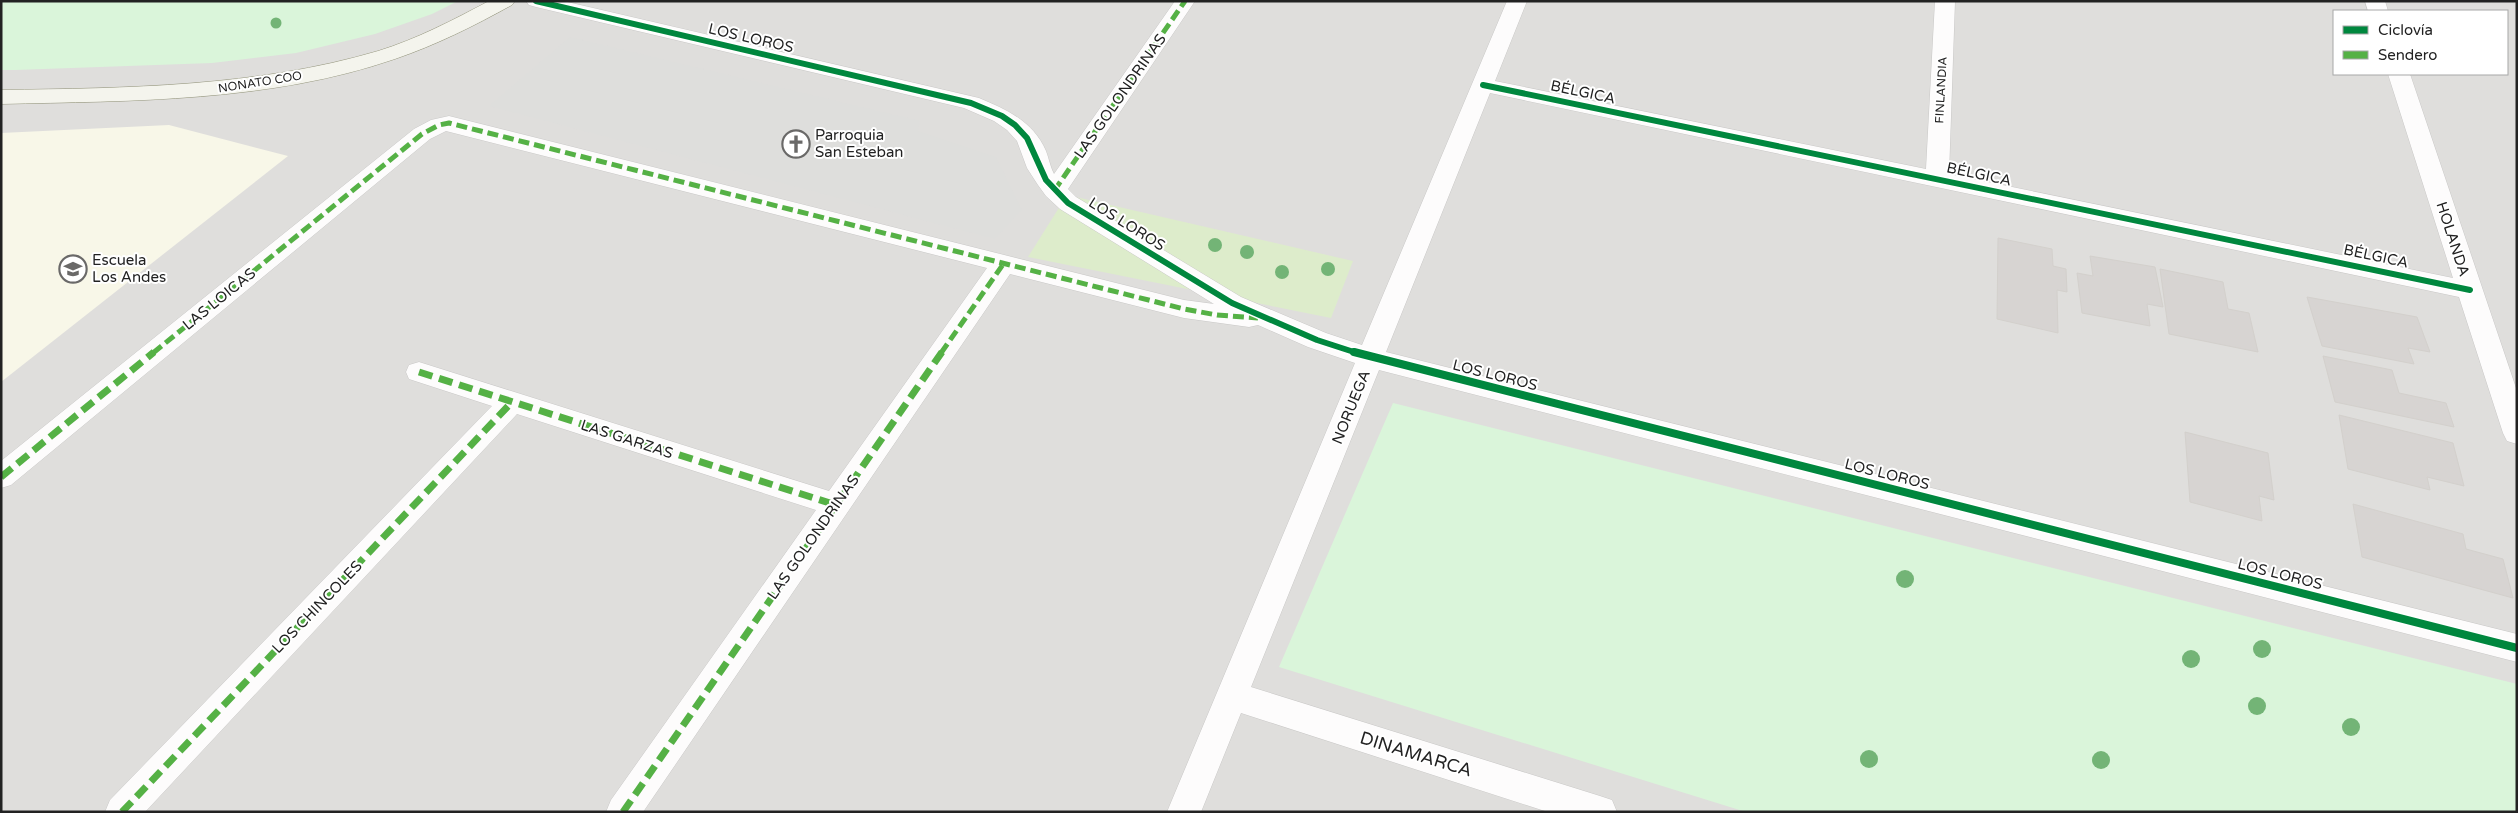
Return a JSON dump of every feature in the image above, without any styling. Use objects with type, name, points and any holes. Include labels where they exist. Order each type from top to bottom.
[{"type":"street","name":"NONATO COO","points":[[1,97],[186,92],[244,86],[298,77],[401,50],[476,18],[505,1]]},
{"type":"street","name":"LOS LOROS","points":[[536,1],[971,103],[987,109],[1015,125],[1027,138],[1034,151],[1039,168],[1054,191],[1068,203],[1201,286],[1266,319],[1317,340],[1371,358],[2517,648]]},
{"type":"street","name":"LAS GOLONDRINAS","points":[[1054,191],[1185,1]]},
{"type":"street","name":"NORUEGA","points":[[1184,812],[1517,1]]},
{"type":"street","name":"FINLANDIA","points":[[1937,179],[1945,1]]},
{"type":"street","name":"HOLANDA","points":[[2399,75],[2517,433]]},
{"type":"street","name":"BÉLGICA","points":[[1483,85],[2470,290]]},
{"type":"street","name":"LOS LOROS","points":[[439,125],[457,124],[1184,309],[1217,315],[1266,319]]},
{"type":"street","name":"LAS LOICAS","points":[[1,476],[422,134],[439,125]]},
{"type":"street","name":"LAS GOLONDRINAS","points":[[623,812],[1004,263]]},
{"type":"street","name":"LAS GARZAS","points":[[419,372],[836,505]]},
{"type":"street","name":"LOS CHINCOLES","points":[[122,812],[512,402]]},
{"type":"street","name":"DINAMARCA","points":[[1232,696],[1600,812]]},
{"type":"shaded area","points":[[1,1],[2517,1],[2517,812],[1,812]]},
{"type":"shaded area","name":"Parroquia San Esteban","points":[[570,37],[920,121],[918,131],[996,157],[1022,210],[995,239],[489,106]]},
{"type":"shaded area","name":"Escuela Los Andes","points":[[169,125],[288,156],[1,382],[1,133]]},
{"type":"green space","points":[[1,1],[458,1],[432,14],[375,34],[296,53],[212,63],[1,70]]},
{"type":"green space","points":[[1067,195],[1353,261],[1331,318],[1028,257]]},
{"type":"green space","points":[[1393,403],[2517,684],[2517,812],[1746,812],[1279,667]]},
{"type":"building","points":[[1998,238],[2052,249],[2053,266],[2066,269],[2067,292],[2057,290],[2058,333],[1997,319]]},
{"type":"building","points":[[2090,256],[2155,267],[2163,307],[2147,304],[2150,326],[2082,313],[2077,273],[2093,276]]},
{"type":"building","points":[[2160,269],[2223,282],[2228,309],[2249,313],[2258,352],[2169,334]]},
{"type":"building","points":[[2307,297],[2417,317],[2430,352],[2408,348],[2414,364],[2322,346]]},
{"type":"building","points":[[2323,356],[2392,370],[2399,393],[2446,403],[2454,427],[2335,402]]},
{"type":"building","points":[[2339,415],[2453,443],[2464,486],[2427,477],[2430,490],[2348,469]]},
{"type":"building","points":[[2185,432],[2268,453],[2274,500],[2259,496],[2262,521],[2190,502]]},
{"type":"building","points":[[2353,504],[2463,534],[2466,549],[2503,559],[2513,598],[2362,557]]},
{"type":"marked path","points":[[1054,191],[1185,1]]},
{"type":"marked path","points":[[1,477],[422,134],[439,125],[449,123],[1184,309],[1217,315],[1258,318]]},
{"type":"marked path","points":[[623,812],[1004,263]]},
{"type":"marked path","points":[[419,372],[836,505]]},
{"type":"marked path","points":[[122,812],[512,402]]},
{"type":"cycle path","points":[[536,1],[971,103],[1002,116],[1015,125],[1027,138],[1046,180],[1068,203],[1232,303],[1317,340],[1371,358],[2517,648]]},
{"type":"cycle path","points":[[1483,85],[2470,290]]},
{"type":"place","name":"Parroquia San Esteban","points":[[796,144]]},
{"type":"place","name":"Escuela Los Andes","points":[[73,269]]}]
